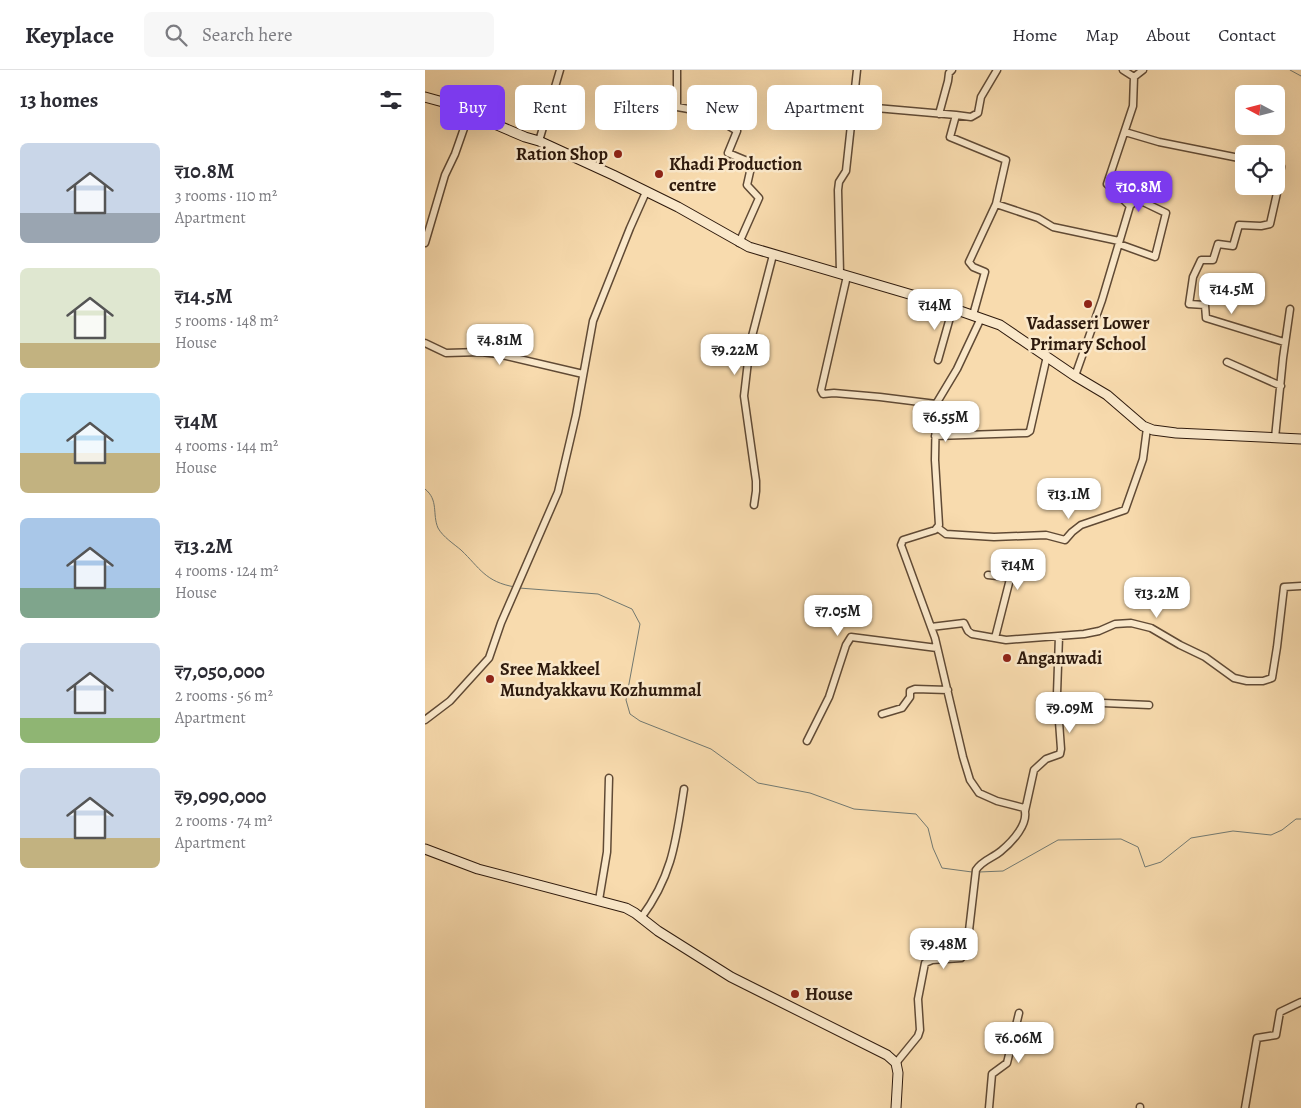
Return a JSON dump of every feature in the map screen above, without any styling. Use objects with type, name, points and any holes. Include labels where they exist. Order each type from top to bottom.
[{"type":"main road","points":[[425,97],[440,101]]},
{"type":"main road","points":[[505,129],[539,141],[679,207],[739,243],[773,255],[953,307],[1000,325],[1075,376],[1107,395],[1147,428],[1177,432],[1301,440]]},
{"type":"main road","points":[[425,849],[478,869],[625,908],[731,977],[887,1055],[897,1063],[896,1108]]},
{"type":"street","points":[[539,141],[560,70]]},
{"type":"street","points":[[677,70],[677,107],[697,110],[716,117],[737,131],[728,153],[752,163],[747,186],[759,198],[739,243]]},
{"type":"street","points":[[855,85],[857,70]]},
{"type":"street","points":[[939,114],[949,73],[952,70]]},
{"type":"street","points":[[882,109],[971,118],[978,112],[981,97],[997,70]]},
{"type":"street","points":[[1123,70],[1134,77]]},
{"type":"street","points":[[1134,77],[1143,70]]},
{"type":"street","points":[[1130,206],[1107,184],[1133,106],[1134,77]]},
{"type":"street","points":[[956,115],[950,137],[1006,160],[996,204],[969,262],[973,267],[985,272],[977,316],[957,369],[936,404],[935,436],[938,528],[945,534],[994,537],[1046,535],[1065,540],[1081,525],[1125,510],[1143,459],[1147,428]]},
{"type":"street","points":[[425,243],[445,175],[463,130]]},
{"type":"street","points":[[850,130],[846,171],[839,182],[838,190],[844,275],[821,390],[823,394],[834,393],[880,397],[936,404]]},
{"type":"street","points":[[1125,132],[1159,142],[1235,157]]},
{"type":"street","points":[[425,720],[450,701],[489,658],[501,623],[558,492],[576,414],[593,321],[646,192]]},
{"type":"street","points":[[1277,195],[1270,224],[1261,226],[1239,225],[1233,246],[1218,244],[1213,260],[1201,260],[1193,277],[1189,304],[1205,306],[1206,318],[1284,342]]},
{"type":"street","points":[[996,204],[1038,218],[1053,227],[1119,242],[1155,257],[1166,212],[1137,199],[1130,206],[1119,242],[1102,300],[1075,376]]},
{"type":"street","points":[[754,505],[756,481],[744,396],[750,344],[773,255]]},
{"type":"street","points":[[938,360],[953,307]]},
{"type":"street","points":[[1275,438],[1284,342],[1290,309]]},
{"type":"street","points":[[425,343],[446,353],[481,352],[498,354],[583,374]]},
{"type":"street","points":[[935,436],[1027,433],[1030,431],[1047,356]]},
{"type":"street","points":[[1227,362],[1281,386]]},
{"type":"street","points":[[938,528],[903,540],[901,545],[931,627],[970,780],[979,793],[997,801],[1024,808],[1025,811]]},
{"type":"street","points":[[988,575],[1010,579],[995,638]]},
{"type":"street","points":[[931,627],[964,623],[972,634],[1006,640],[1099,631],[1115,624],[1131,623],[1151,628],[1205,657],[1234,678],[1247,681],[1263,681],[1271,678],[1284,587],[1301,586]]},
{"type":"street","points":[[897,1063],[918,1036],[920,1030],[918,999],[925,963],[932,960],[961,958],[966,952],[976,872],[984,862],[1001,850],[1022,828],[1026,818],[1025,811],[1034,770],[1046,758],[1060,754],[1057,701],[1059,636]]},
{"type":"street","points":[[807,740],[829,697],[846,645],[851,637],[937,648]]},
{"type":"street","points":[[881,714],[902,708],[910,696],[910,690],[915,688],[948,690]]},
{"type":"street","points":[[1057,701],[1149,705]]},
{"type":"street","points":[[599,900],[607,852],[609,778]]},
{"type":"street","points":[[641,918],[655,899],[674,853],[684,789]]},
{"type":"street","points":[[1245,1108],[1257,1038],[1276,1035],[1281,1012],[1301,1002]]},
{"type":"street","points":[[989,1108],[992,1074],[1007,1063],[1019,1013]]},
{"type":"waterway","points":[[1290,70],[1301,76]]},
{"type":"waterway","points":[[425,489],[434,502],[436,523],[443,534],[490,578],[505,585],[515,587]]},
{"type":"waterway","points":[[519,588],[598,594],[632,609],[640,624],[626,700],[630,714],[640,721],[711,749],[758,783],[810,793],[854,809],[916,814],[928,828],[933,848],[942,868],[972,872]]},
{"type":"waterway","points":[[979,872],[1003,871],[1058,840],[1121,839],[1138,847],[1145,867],[1161,862],[1191,838],[1233,831],[1271,835],[1282,830],[1296,819],[1301,819]]},
{"type":"place","name":"Ration Shop","points":[[618,154]]},
{"type":"place","name":"Khadi Production centre","points":[[659,174]]},
{"type":"place","name":"Vadasseri Lower Primary School","points":[[1088,304]]},
{"type":"place","name":"Anganwadi","points":[[1007,658]]},
{"type":"place","name":"Sree Makkeel Mundyakkavu Kozhummal","points":[[490,679]]},
{"type":"place","name":"House","points":[[795,994]]}]
